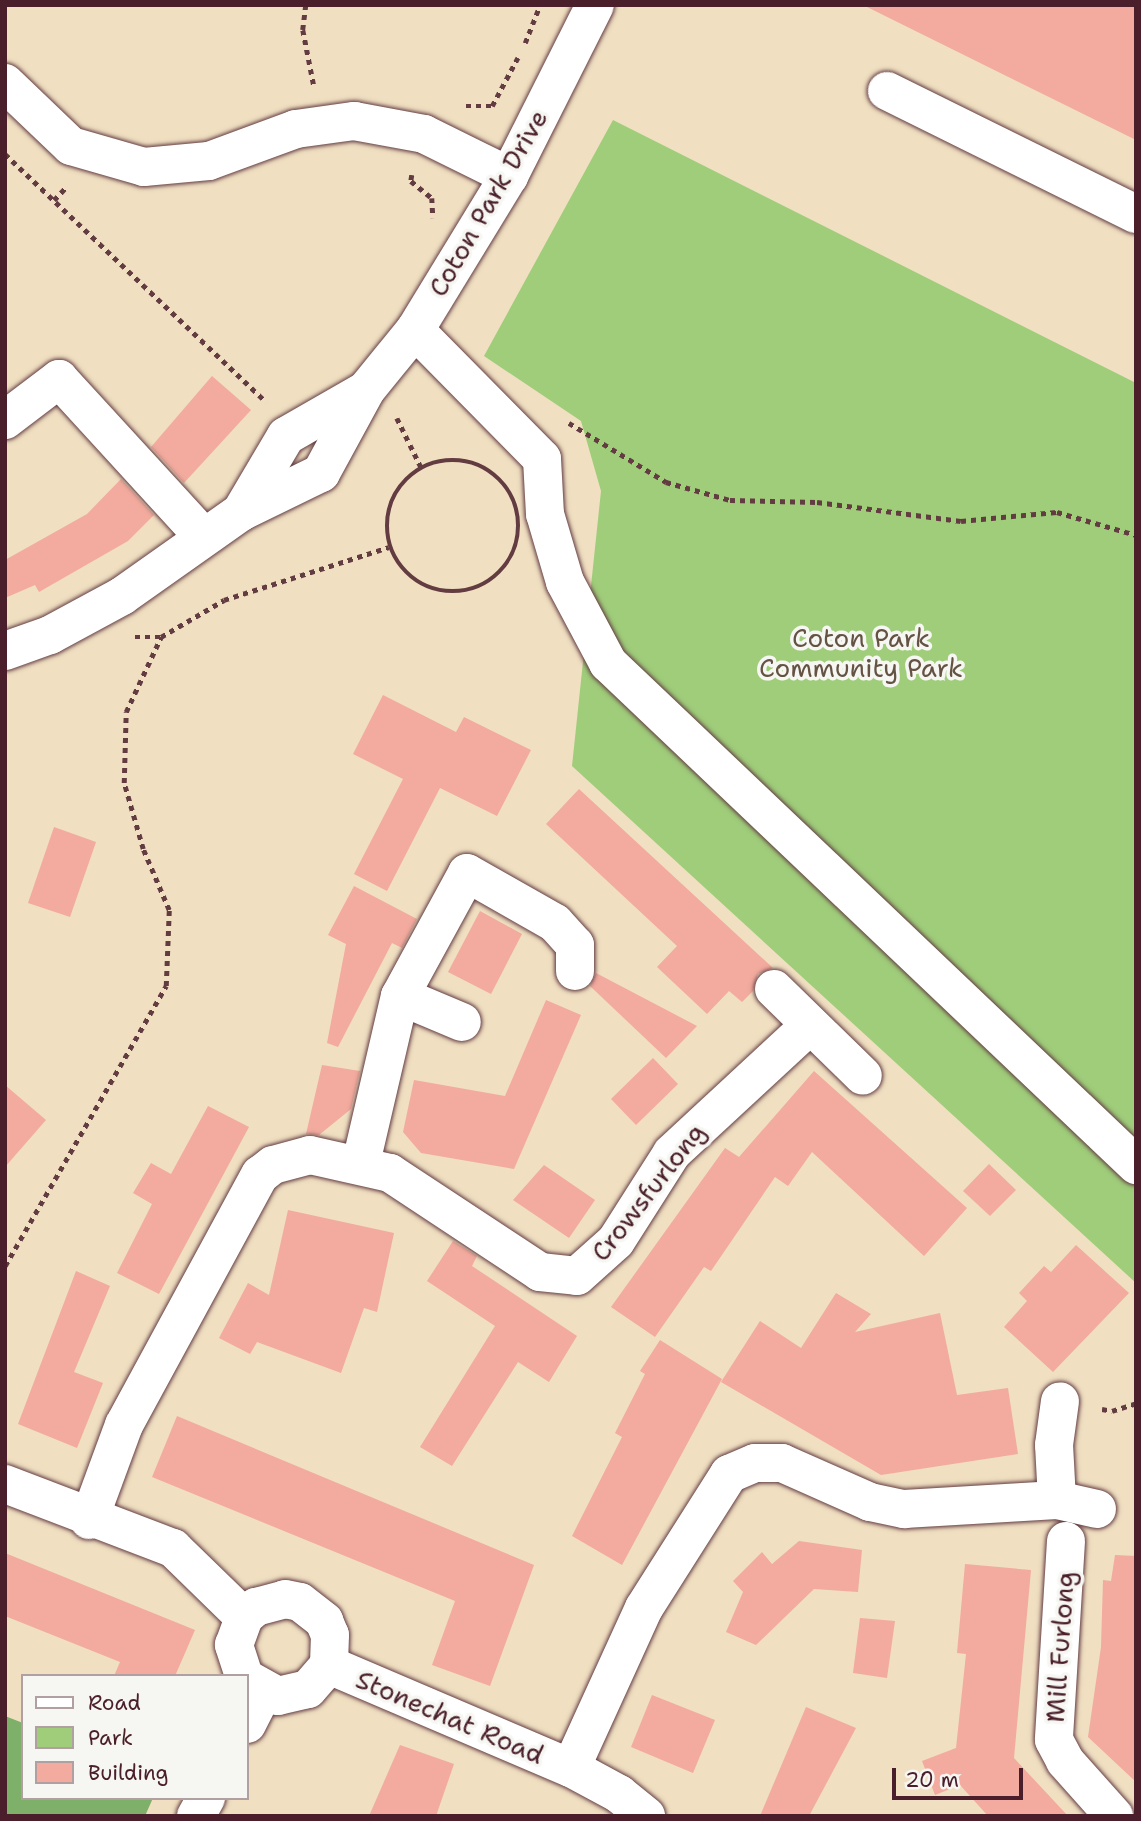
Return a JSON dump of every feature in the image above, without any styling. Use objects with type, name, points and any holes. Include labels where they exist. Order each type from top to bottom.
[{"type":"street","name":"Coton Park Drive","points":[[5,651],[50,635],[122,596],[203,536],[241,512],[320,473],[366,390],[415,330],[509,176],[595,5]]},
{"type":"street","points":[[5,83],[71,146],[144,167],[209,161],[317,126],[354,121],[424,134],[509,176]]},
{"type":"street","points":[[887,91],[1136,214]]},
{"type":"street","points":[[415,330],[542,459],[545,514],[565,582],[607,663],[1136,1166]]},
{"type":"street","points":[[5,420],[59,379],[203,536]]},
{"type":"street","name":"Coton Park Drive","points":[[241,512],[286,436],[366,390]]},
{"type":"street","points":[[360,1163],[400,996],[467,873],[555,923],[575,945],[575,971]]},
{"type":"street","points":[[774,989],[863,1076]]},
{"type":"street","points":[[400,996],[463,1022]]},
{"type":"street","name":"Crowsfurlong","points":[[89,1520],[124,1424],[260,1175],[291,1157],[323,1156],[360,1163],[390,1173],[540,1272],[577,1276],[616,1241],[681,1144],[809,1026]]},
{"type":"street","points":[[1057,1500],[1054,1445],[1060,1401]]},
{"type":"street","points":[[571,1769],[645,1608],[729,1474],[755,1463],[782,1463],[870,1502],[904,1509],[1057,1500],[1097,1509]]},
{"type":"street","points":[[5,1485],[89,1520],[173,1548],[244,1617]]},
{"type":"street","name":"Mill Furlong","points":[[1066,1541],[1054,1740],[1065,1761],[1114,1816]]},
{"type":"street","name":"Stonechat Road","points":[[244,1674],[234,1645],[244,1617],[270,1601],[285,1599],[307,1606],[324,1621],[330,1635],[329,1665],[321,1678],[294,1695],[250,1693]]},
{"type":"street","name":"Stonechat Road","points":[[329,1665],[571,1769],[619,1794],[646,1816]]},
{"type":"street","points":[[196,1816],[205,1800]]},
{"type":"path","points":[[306,5],[303,30],[317,126]]},
{"type":"path","points":[[433,221],[432,198],[411,181],[424,134],[441,99],[466,107],[492,106],[541,5]]},
{"type":"path","points":[[5,154],[296,430]]},
{"type":"path","points":[[558,415],[666,482],[730,500],[817,502],[961,521],[1057,512],[1136,535]]},
{"type":"path","points":[[465,460],[503,481],[514,501],[519,522],[517,544],[508,563],[475,589],[433,590],[407,573],[389,547],[388,510],[406,478],[421,467],[465,460]]},
{"type":"path","points":[[5,1266],[166,986],[169,910],[143,849],[124,783],[126,712],[161,637],[224,600],[389,547]]},
{"type":"green space","name":"Coton Park Community Park","points":[[613,120],[1136,383],[1136,1283],[572,766],[601,491],[581,421],[484,356]]},
{"type":"green space","points":[[5,1716],[21,1722],[21,1800],[152,1800],[145,1816],[5,1816]]},
{"type":"building","points":[[863,5],[1136,5],[1136,140]]},
{"type":"building","points":[[212,376],[251,410],[184,483],[151,447]]},
{"type":"building","points":[[121,479],[154,515],[128,541],[39,592],[35,585],[5,598],[5,560],[87,514]]},
{"type":"building","points":[[383,695],[456,732],[464,717],[531,750],[497,816],[440,788],[387,891],[354,874],[403,779],[353,754]]},
{"type":"building","points":[[579,789],[773,968],[758,974],[753,991],[742,1002],[729,991],[707,1014],[657,967],[677,946],[546,824]]},
{"type":"building","points":[[54,827],[96,842],[70,917],[28,903]]},
{"type":"building","points":[[354,886],[417,919],[402,948],[392,943],[338,1047],[327,1043],[346,944],[328,935]]},
{"type":"building","points":[[480,911],[522,934],[491,994],[448,972]]},
{"type":"building","points":[[596,973],[697,1026],[666,1058],[590,986]]},
{"type":"building","points":[[546,1000],[581,1015],[514,1169],[421,1153],[403,1132],[414,1080],[505,1096]]},
{"type":"building","points":[[653,1058],[678,1084],[636,1125],[611,1099]]},
{"type":"building","points":[[322,1065],[360,1071],[351,1109],[319,1135],[306,1134]]},
{"type":"building","points":[[814,1071],[967,1208],[924,1256],[812,1152],[788,1186],[775,1177],[711,1271],[704,1267],[655,1337],[611,1307],[725,1148],[739,1157]]},
{"type":"building","points":[[5,1085],[46,1120],[5,1167]]},
{"type":"building","points":[[208,1106],[249,1127],[159,1294],[117,1273],[152,1204],[133,1193],[151,1163],[171,1174]]},
{"type":"building","points":[[989,1164],[1016,1190],[990,1216],[963,1191]]},
{"type":"building","points":[[544,1165],[595,1200],[569,1238],[513,1200]]},
{"type":"building","points":[[288,1210],[394,1233],[377,1312],[364,1308],[341,1373],[257,1342],[250,1354],[219,1338],[248,1283],[269,1295]]},
{"type":"building","points":[[453,1241],[477,1256],[472,1266],[577,1336],[549,1382],[518,1362],[452,1466],[420,1447],[495,1326],[427,1281]]},
{"type":"building","points":[[1076,1245],[1129,1293],[1053,1372],[1004,1327],[1027,1301],[1019,1293],[1044,1266],[1051,1272]]},
{"type":"building","points":[[76,1271],[110,1286],[74,1372],[103,1383],[77,1448],[18,1424]]},
{"type":"building","points":[[836,1293],[871,1314],[855,1332],[940,1313],[957,1395],[1008,1388],[1018,1454],[881,1475],[721,1382],[760,1321],[801,1348]]},
{"type":"building","points":[[660,1340],[722,1379],[622,1565],[572,1536],[622,1437],[615,1433],[645,1374],[640,1371]]},
{"type":"building","points":[[177,1416],[534,1565],[490,1686],[432,1665],[455,1601],[152,1477]]},
{"type":"building","points":[[799,1541],[862,1550],[858,1592],[814,1589],[756,1645],[726,1632],[743,1592],[733,1581],[762,1552],[772,1564]]},
{"type":"building","points":[[5,1553],[195,1630],[176,1674],[115,1674],[120,1662],[5,1616]]},
{"type":"building","points":[[1115,1555],[1136,1556],[1136,1782],[1088,1737],[1101,1647],[1103,1580],[1111,1581]]},
{"type":"building","points":[[965,1564],[1031,1570],[1014,1758],[1068,1816],[988,1816],[960,1785],[935,1795],[922,1761],[956,1748],[966,1654],[957,1653]]},
{"type":"building","points":[[860,1618],[895,1621],[887,1678],[853,1673]]},
{"type":"building","points":[[652,1695],[715,1720],[693,1773],[631,1747]]},
{"type":"building","points":[[806,1707],[856,1728],[809,1816],[760,1816]]},
{"type":"building","points":[[400,1745],[454,1764],[436,1816],[369,1816]]}]
